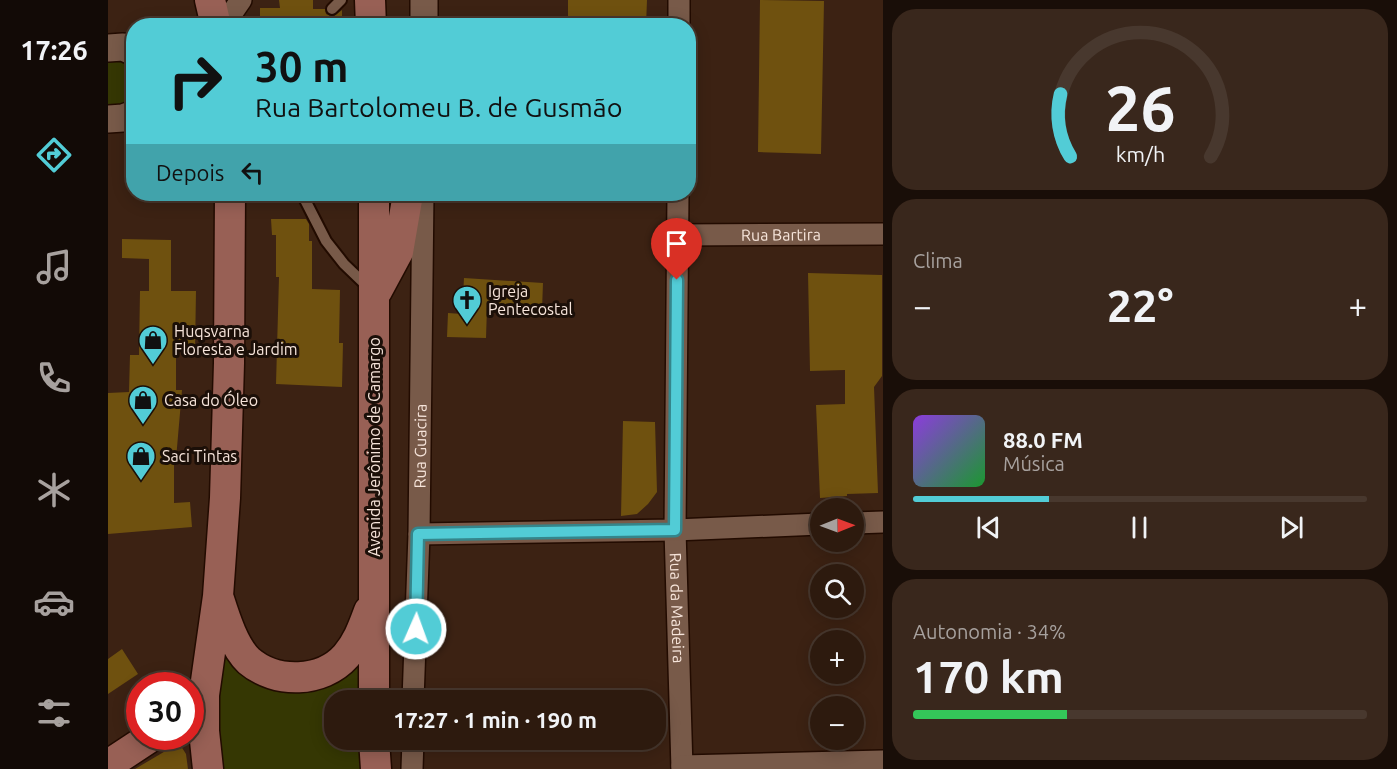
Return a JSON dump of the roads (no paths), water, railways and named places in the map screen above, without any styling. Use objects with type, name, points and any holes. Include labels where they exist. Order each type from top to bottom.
[{"type":"main road","points":[[370,0],[371,18]]},
{"type":"main road","points":[[207,764],[204,695],[218,596],[227,436],[233,201]]},
{"type":"main road","name":"Avenida Jerônimo de Camargo","points":[[374,201],[374,690]]},
{"type":"main road","points":[[375,294],[398,252],[407,201]]},
{"type":"main road","points":[[218,596],[228,628],[249,660],[271,673],[293,679],[322,673],[345,657],[361,635],[373,600]]},
{"type":"main road","points":[[200,672],[209,661]]},
{"type":"main road","points":[[108,740],[126,729]]},
{"type":"main road","points":[[108,765],[131,750]]},
{"type":"main road","points":[[375,750],[376,769]]},
{"type":"street","points":[[219,18],[232,14],[241,0]]},
{"type":"street","points":[[424,0],[424,18]]},
{"type":"street","points":[[679,18],[680,0]]},
{"type":"street","points":[[108,48],[126,49]]},
{"type":"street","name":"Rua Guacira","points":[[413,690],[423,201]]},
{"type":"street","name":"Rua da Madeira","points":[[678,201],[675,530],[682,768]]},
{"type":"street","name":"Rua Bartira","points":[[677,235],[882,234]]},
{"type":"street","points":[[864,523],[882,522]]},
{"type":"street","points":[[418,534],[675,530],[810,524]]},
{"type":"street","points":[[412,769],[413,750]]},
{"type":"street","points":[[682,768],[882,761]]},
{"type":"lane","points":[[332,9],[341,0]]},
{"type":"lane","points":[[306,201],[326,241],[344,264],[375,294]]},
{"type":"place","name":"Igreja Pentecostal","points":[[467,326]]},
{"type":"place","name":"Huqsvarna Floresta e Jardim","points":[[153,366]]},
{"type":"place","name":"Casa do Óleo","points":[[143,426]]},
{"type":"place","name":"Saci Tintas","points":[[141,482]]}]
